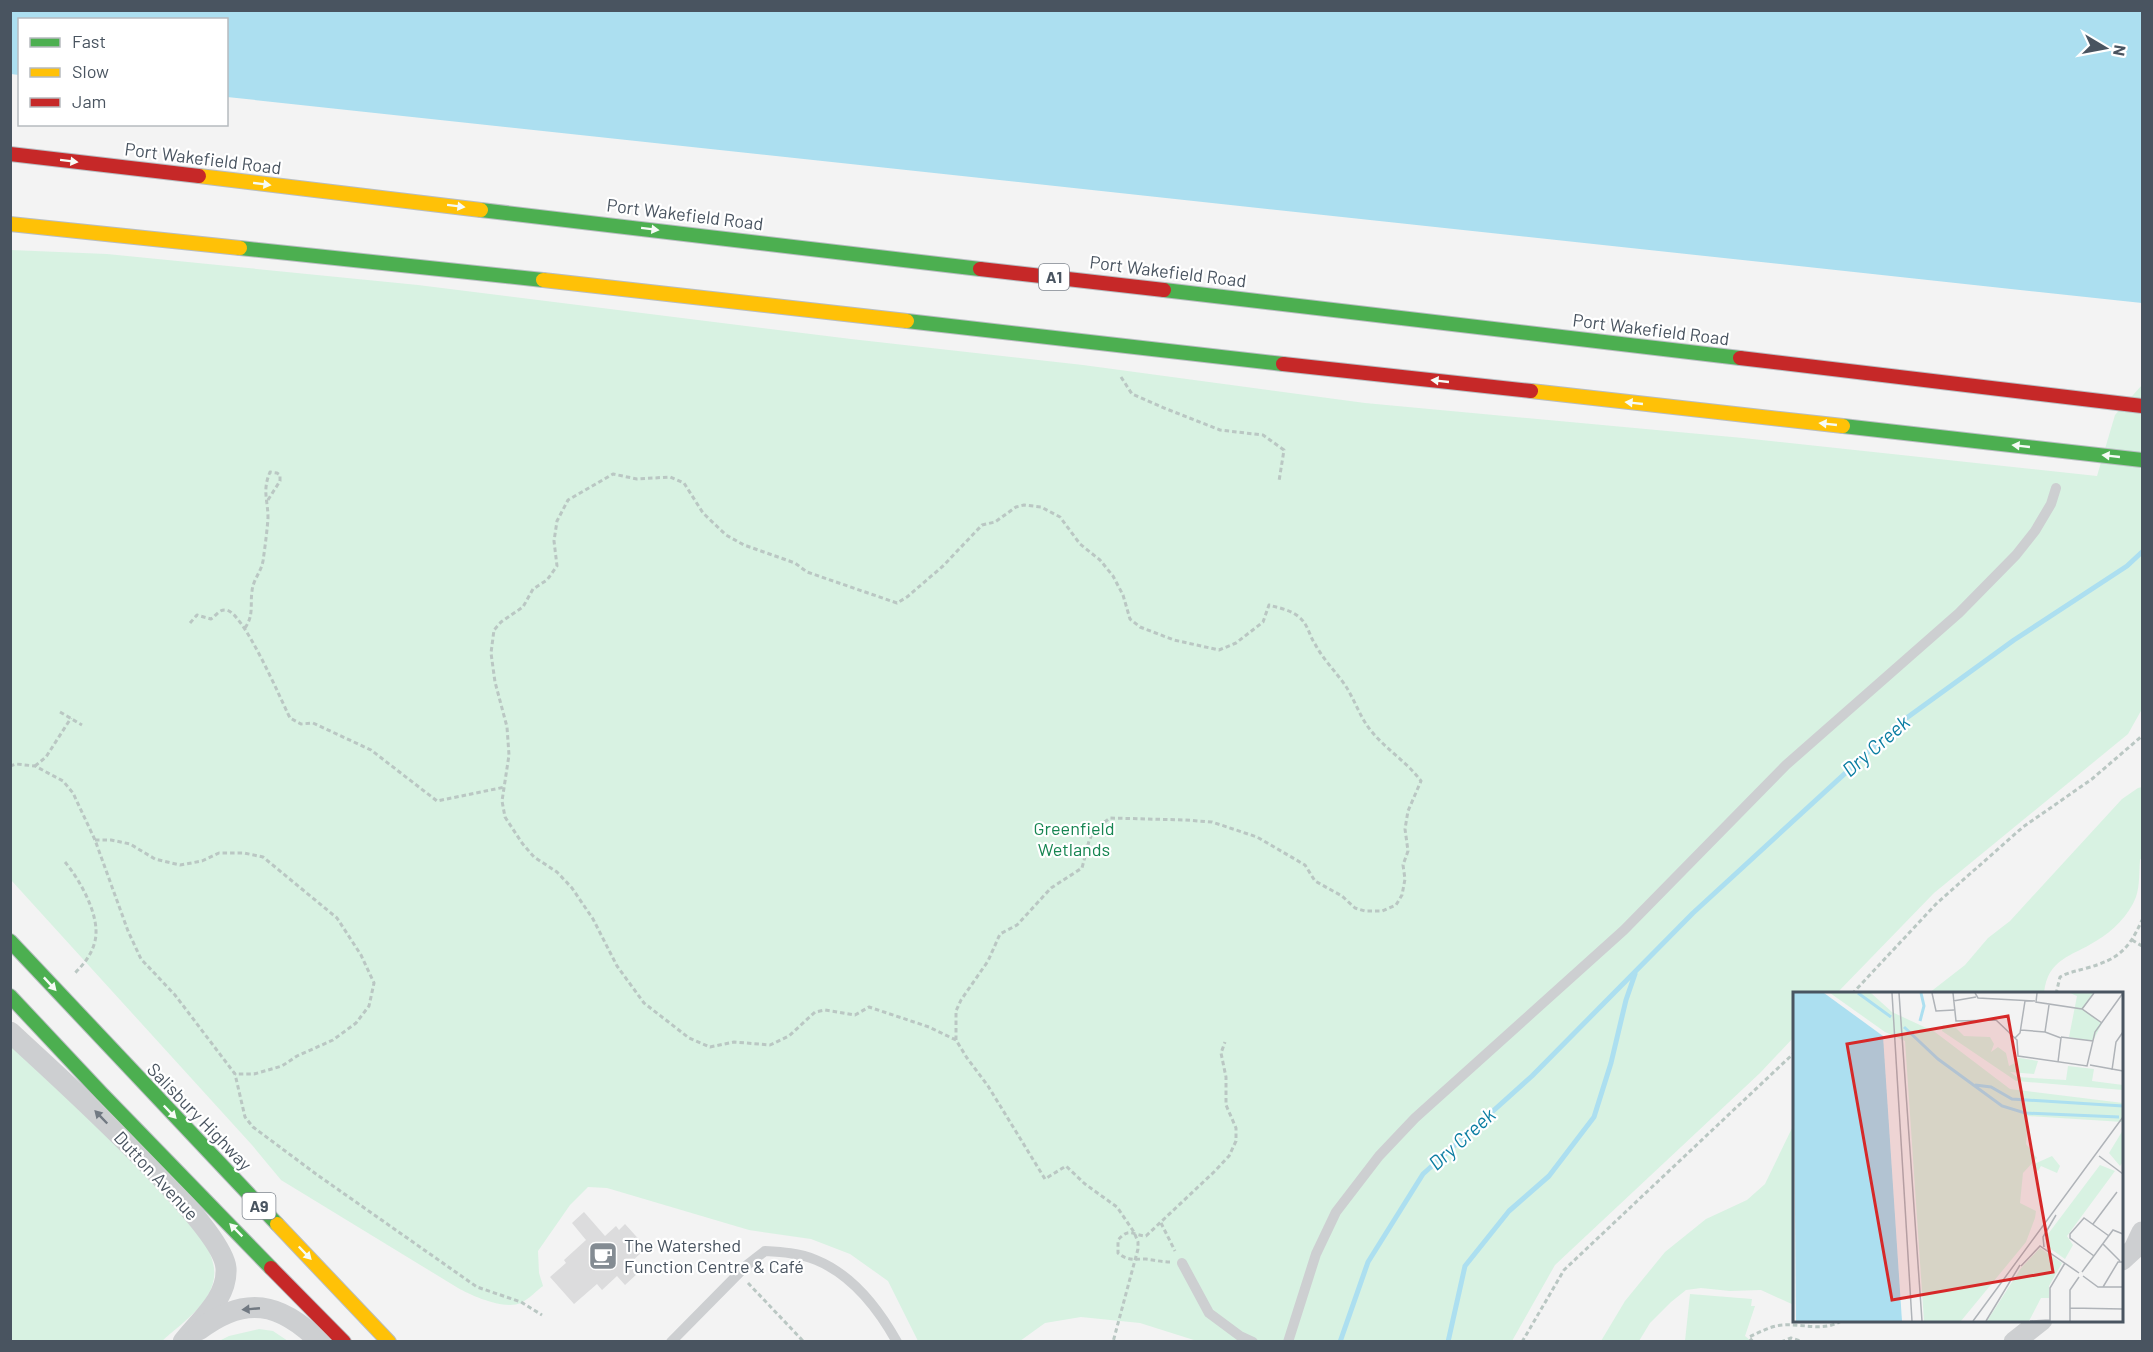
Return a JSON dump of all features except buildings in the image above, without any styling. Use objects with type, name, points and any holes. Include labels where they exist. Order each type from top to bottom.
[{"type":"highway","name":"Port Wakefield Road","points":[[10,154],[2142,406]]},
{"type":"highway","points":[[12,224],[405,265],[2142,459]]},
{"type":"highway","name":"Salisbury Highway","points":[[10,941],[389,1341]]},
{"type":"highway","name":"A9","points":[[10,996],[102,1094],[344,1341]]},
{"type":"highway","points":[[10,1019],[102,1094]]},
{"type":"street","name":"Dutton Avenue","points":[[10,1032],[83,1099],[179,1197],[223,1255],[226,1268],[220,1295],[184,1341]]},
{"type":"street","points":[[2123,1258],[2134,1249],[2142,1232]]},
{"type":"street","name":"Dutton Avenue","points":[[184,1341],[213,1320],[255,1307],[288,1316],[299,1322],[320,1341]]},
{"type":"street","points":[[2014,1341],[2039,1322]]},
{"type":"lane","points":[[1288,1341],[1316,1254],[1336,1212],[1379,1156],[1415,1118],[1624,930],[1786,765],[1967,604],[2016,555],[2036,531],[2051,504],[2056,488]]},
{"type":"lane","points":[[671,1341],[765,1251],[791,1253],[816,1260],[845,1278],[865,1294],[897,1341]]},
{"type":"lane","points":[[1182,1263],[1209,1313],[1240,1336],[1253,1341]]},
{"type":"path","points":[[1121,377],[1132,394],[1164,408],[1220,430],[1263,435],[1284,450],[1279,481]]},
{"type":"path","points":[[245,627],[252,614],[253,588],[262,569],[268,521],[266,503],[265,484],[270,472],[277,473],[280,475],[280,481],[266,503]]},
{"type":"path","points":[[956,1040],[957,1011],[961,1000],[988,961],[1000,934],[1017,925],[1051,888],[1082,868],[1094,830],[1110,818],[1212,822],[1257,837],[1305,865],[1315,881],[1342,896],[1355,908],[1365,911],[1382,911],[1396,905],[1402,895],[1405,879],[1403,865],[1408,851],[1406,829],[1408,811],[1421,781],[1411,766],[1373,733],[1363,720],[1345,685],[1324,660],[1307,626],[1298,616],[1288,610],[1269,605],[1263,622],[1236,643],[1219,650],[1174,640],[1140,627],[1130,619],[1123,595],[1113,576],[1100,560],[1080,544],[1060,517],[1041,507],[1024,505],[1016,507],[995,522],[982,525],[942,566],[897,603],[807,572],[795,563],[744,545],[726,535],[713,524],[703,513],[684,483],[670,477],[637,479],[613,474],[568,500],[557,521],[554,541],[557,566],[547,580],[533,589],[523,608],[501,622],[494,630],[491,653],[495,682],[507,727],[509,755],[502,801],[505,817],[534,857],[557,872],[572,888],[593,919],[617,966],[644,1003],[689,1038],[710,1047],[734,1042],[770,1045],[789,1036],[815,1012],[825,1010],[855,1015],[869,1007],[929,1027],[956,1040],[1045,1179],[1066,1166],[1085,1184],[1117,1207],[1134,1232],[1138,1250],[1113,1340]]},
{"type":"path","points":[[189,623],[197,615],[211,619],[219,610],[233,612],[245,627],[290,718],[302,724],[313,723],[371,750],[437,801],[505,787]]},
{"type":"path","points":[[60,712],[82,725]]},
{"type":"path","points":[[35,766],[46,757],[71,718]]},
{"type":"path","points":[[1853,992],[1946,895],[2023,827],[2092,779],[2142,736]]},
{"type":"path","points":[[10,766],[16,764],[35,766],[63,781],[73,793],[95,840],[141,960],[175,995],[236,1074],[244,1116],[253,1127],[477,1287],[521,1302],[543,1315]]},
{"type":"path","points":[[95,840],[111,840],[130,844],[155,859],[180,865],[202,861],[219,853],[244,853],[263,857],[337,918],[361,955],[374,983],[369,1006],[356,1023],[333,1040],[297,1056],[282,1066],[254,1074],[236,1074]]},
{"type":"path","points":[[57,992],[85,963],[96,938],[89,902],[78,877],[65,862]]},
{"type":"path","points":[[2056,992],[2060,977],[2071,971],[2107,961],[2127,949],[2142,920]]},
{"type":"path","points":[[2132,940],[2142,946]]},
{"type":"path","points":[[1182,1263],[1145,1259],[1135,1262],[1118,1253],[1118,1240],[1125,1232],[1146,1236],[1229,1156],[1236,1141],[1236,1128],[1226,1105],[1226,1077],[1221,1053],[1225,1042]]},
{"type":"path","points":[[1522,1341],[1564,1270],[1793,1054]]},
{"type":"path","points":[[1161,1223],[1182,1263]]},
{"type":"path","points":[[739,1274],[804,1341]]},
{"type":"path","points":[[1753,1341],[1749,1337],[1775,1326],[1823,1328],[1838,1322]]},
{"type":"path","points":[[1781,1341],[1791,1338],[1804,1341]]},
{"type":"green space","name":"Greenfield Wetlands","points":[[11,250],[107,254],[418,285],[851,339],[1083,365],[1365,403],[1743,438],[2097,476],[2115,415],[2142,385],[2142,709],[2128,734],[1934,893],[1838,992],[1793,992],[1793,1038],[1760,1073],[1555,1265],[1512,1341],[1197,1341],[1140,1323],[1081,1317],[1045,1323],[1020,1341],[918,1341],[888,1281],[850,1254],[811,1239],[749,1230],[607,1188],[588,1187],[570,1205],[538,1251],[539,1273],[543,1286],[521,1303],[514,1305],[480,1298],[458,1288],[281,1180],[252,1145],[11,880]]},
{"type":"green space","points":[[2142,787],[2142,857],[2139,883],[2133,904],[2114,927],[2056,965],[2046,981],[2044,992],[1930,992],[1965,965],[1988,938],[2010,921],[2122,799]]},
{"type":"green space","points":[[10,1039],[199,1228],[213,1263],[212,1287],[199,1308],[162,1341],[11,1341]]},
{"type":"green space","points":[[1793,1126],[1793,1305],[1761,1290],[1730,1291],[1701,1288],[1686,1290],[1650,1323],[1639,1341],[1601,1341],[1625,1301],[1665,1252],[1706,1219],[1747,1200],[1765,1184]]},
{"type":"green space","points":[[1690,1294],[1752,1299],[1751,1306],[1755,1306],[1745,1336],[1751,1341],[1685,1341]]},
{"type":"green space","points":[[259,1329],[273,1331],[288,1341],[219,1341],[229,1336]]},
{"type":"water","points":[[11,10],[2142,11],[2142,303],[228,97],[228,18],[18,18],[18,75],[11,74]]},
{"type":"waterway","name":"Dry Creek","points":[[1340,1342],[1368,1262],[1423,1174],[1532,1076],[1693,913],[1901,722],[2014,640],[2127,566],[2142,552]]},
{"type":"waterway","name":"Dry Creek","points":[[1448,1342],[1465,1266],[1509,1211],[1549,1176],[1594,1117],[1635,974]]},
{"type":"traffic: fast","points":[[481,210],[980,269]]},
{"type":"traffic: fast","points":[[240,248],[543,280]]},
{"type":"traffic: fast","points":[[1164,290],[1740,358]]},
{"type":"traffic: fast","points":[[907,321],[1283,364]]},
{"type":"traffic: fast","points":[[1843,426],[2142,460]]},
{"type":"traffic: fast","points":[[10,941],[277,1224]]},
{"type":"traffic: fast","points":[[10,996],[271,1268]]},
{"type":"traffic: slow","points":[[199,176],[481,210]]},
{"type":"traffic: slow","points":[[10,224],[240,248]]},
{"type":"traffic: slow","points":[[543,280],[907,321]]},
{"type":"traffic: slow","points":[[1531,391],[1843,426]]},
{"type":"traffic: slow","points":[[277,1224],[389,1342]]},
{"type":"traffic: jam","points":[[10,154],[199,176]]},
{"type":"traffic: jam","points":[[980,269],[1164,290]]},
{"type":"traffic: jam","points":[[1740,358],[2142,406]]},
{"type":"traffic: jam","points":[[1283,364],[1531,391]]},
{"type":"traffic: jam","points":[[271,1268],[344,1342]]},
{"type":"place","name":"The Watershed Function Centre & Café","points":[[603,1256]]}]
